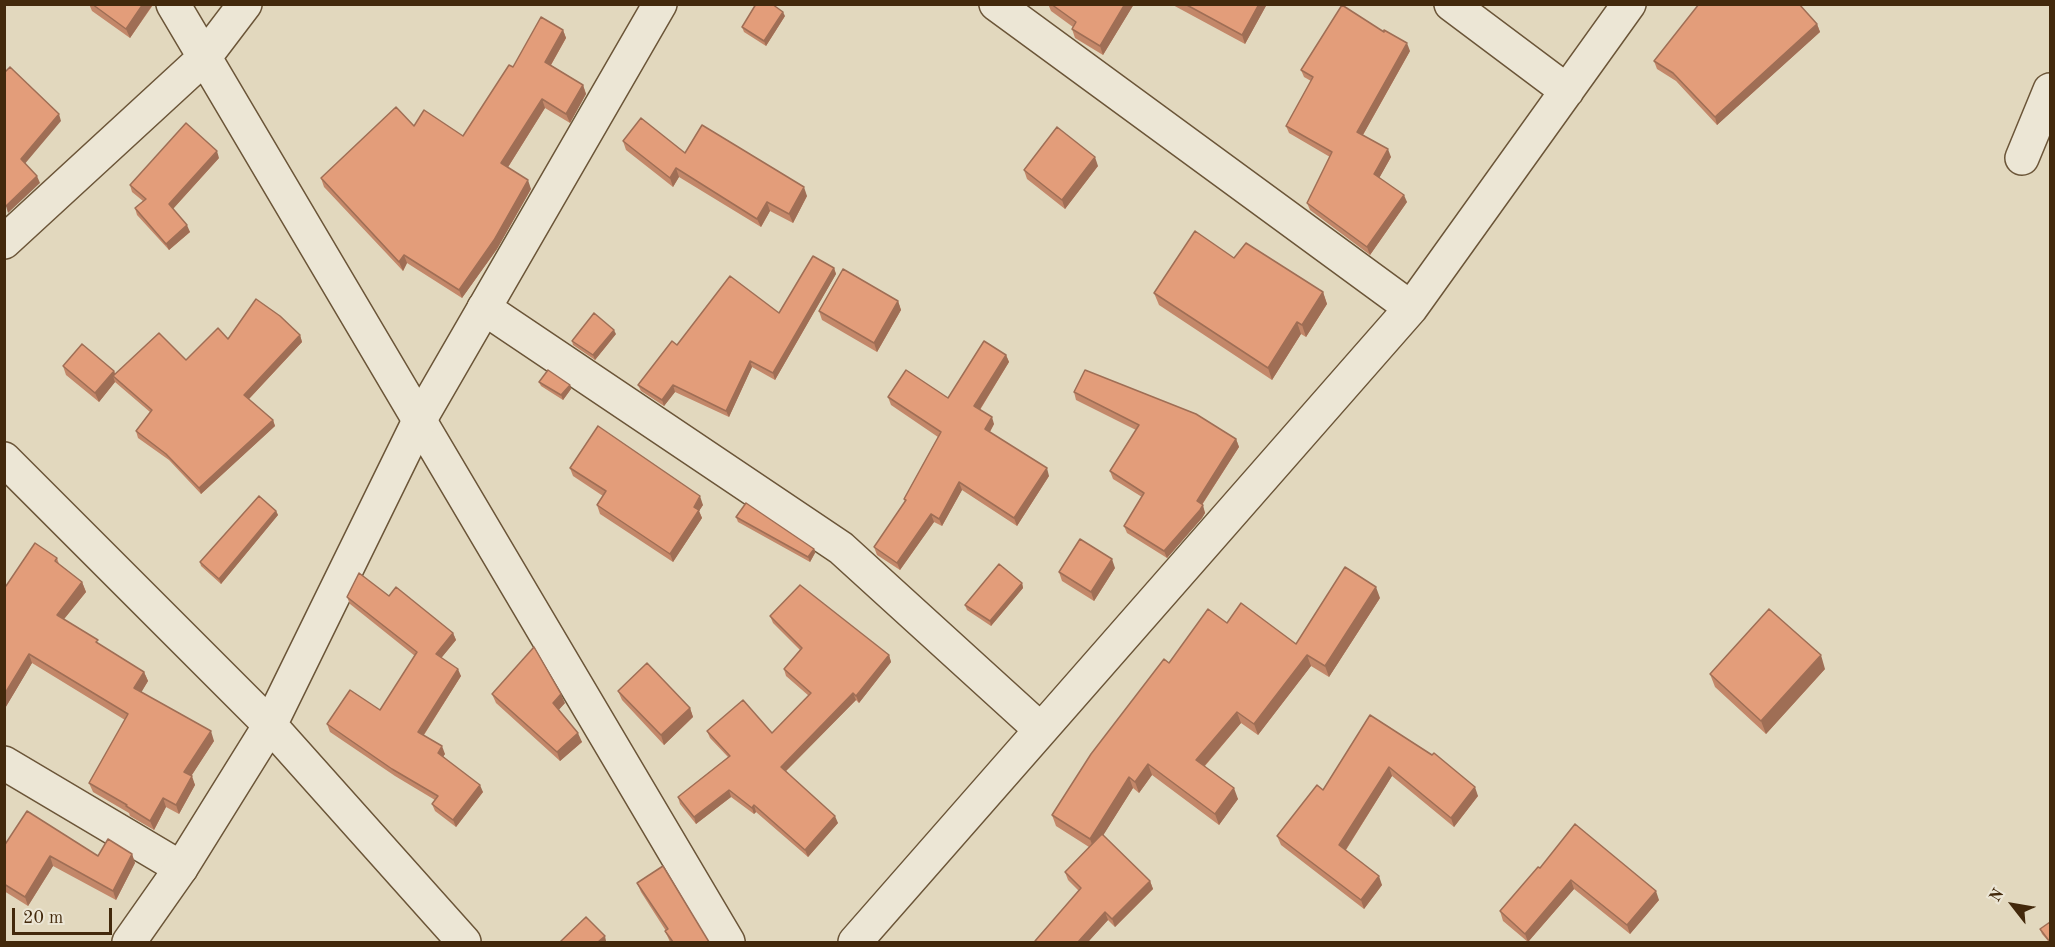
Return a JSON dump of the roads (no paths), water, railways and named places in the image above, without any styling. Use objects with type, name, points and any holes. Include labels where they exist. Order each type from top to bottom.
[{"type":"street","points":[[173,4],[728,942]]},
{"type":"street","points":[[4,242],[204,58],[245,4]]},
{"type":"street","points":[[129,942],[181,868],[270,725],[419,421],[660,4]]},
{"type":"street","points":[[996,4],[1411,308]]},
{"type":"street","points":[[1451,4],[1567,91]]},
{"type":"street","points":[[855,942],[1411,308],[1629,4]]},
{"type":"street","points":[[2022,158],[2050,90]]},
{"type":"street","points":[[484,308],[841,548],[1041,730]]},
{"type":"street","points":[[4,459],[270,725],[464,942]]},
{"type":"street","points":[[4,763],[181,868]]}]
